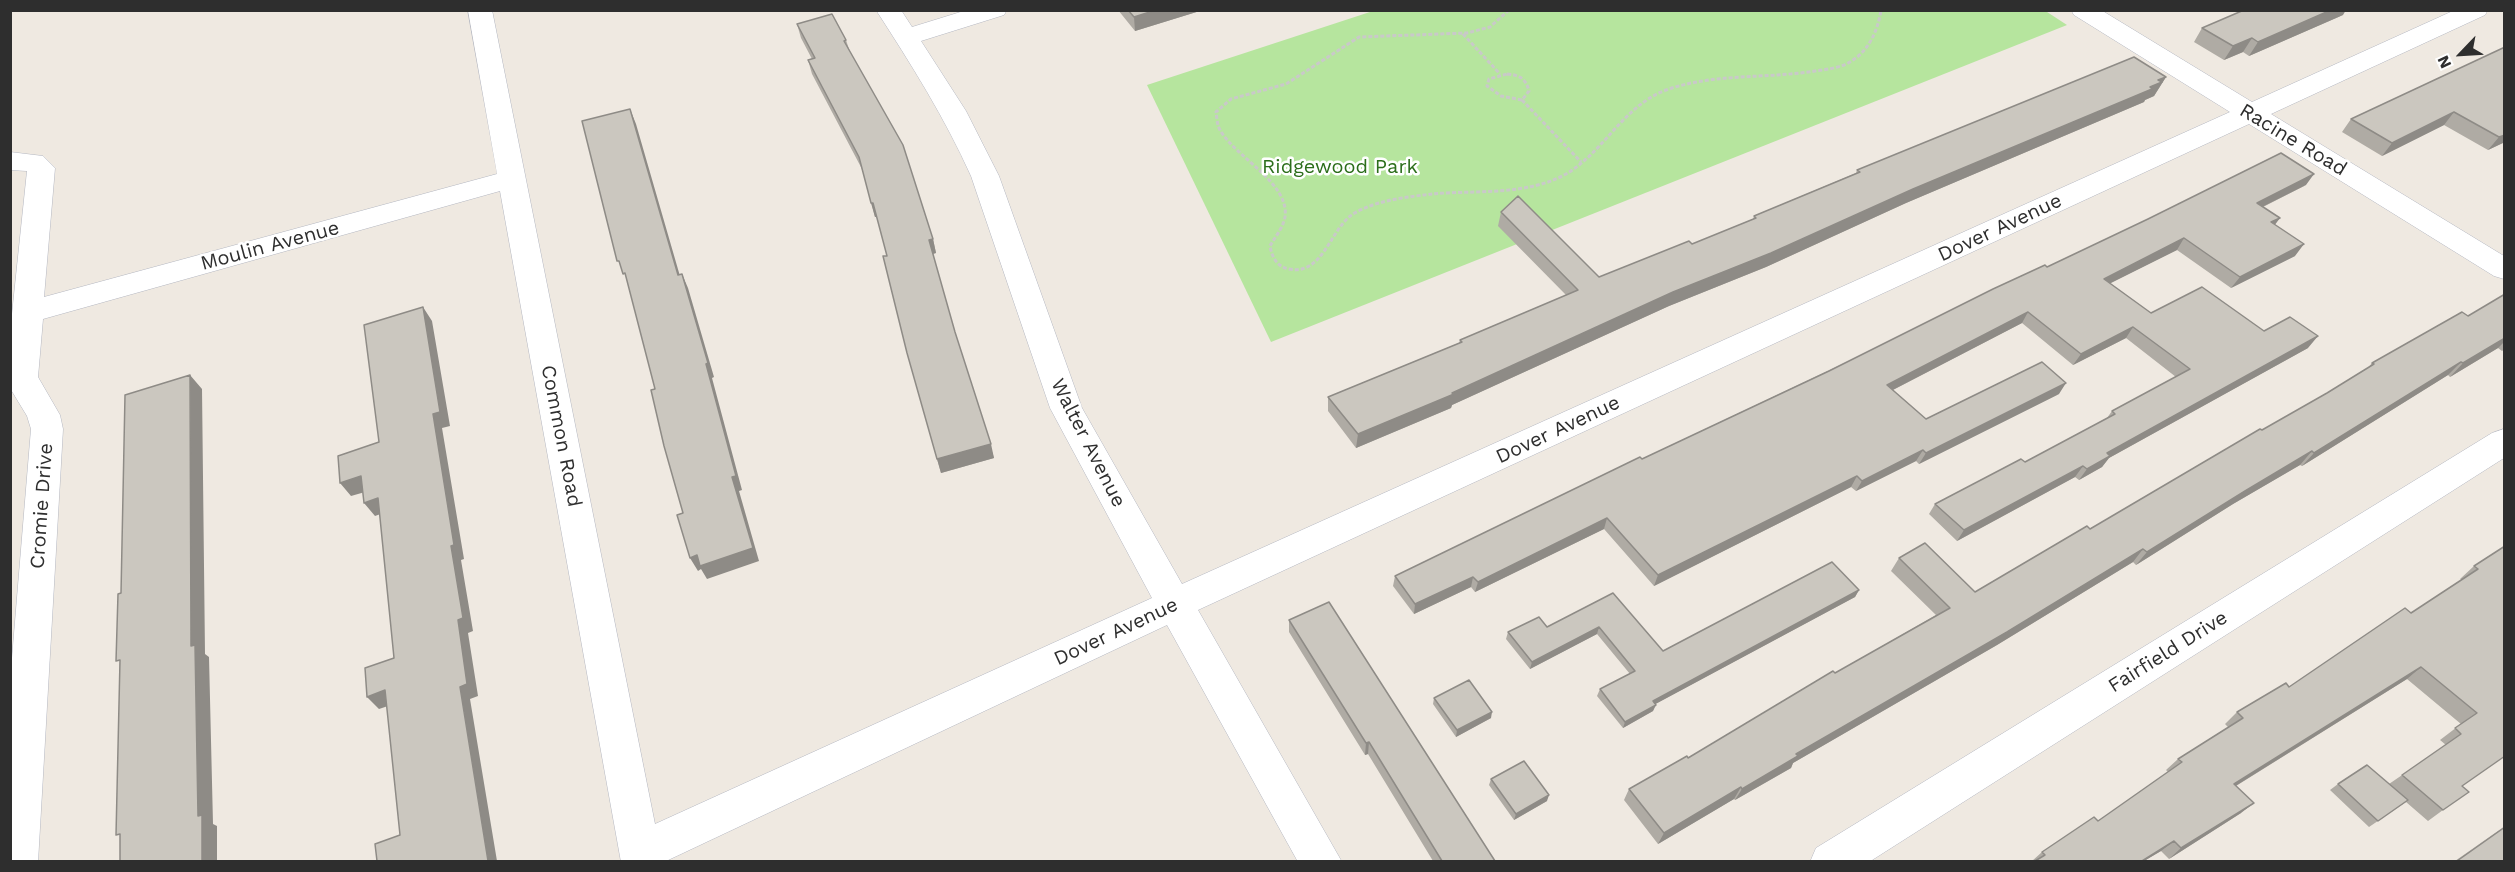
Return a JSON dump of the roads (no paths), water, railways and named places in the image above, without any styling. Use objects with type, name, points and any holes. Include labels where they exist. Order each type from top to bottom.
[{"type":"street","name":"Common Road","points":[[480,10],[641,857]]},
{"type":"street","points":[[897,24],[995,10]]},
{"type":"street","name":"Racine Road","points":[[2083,10],[2505,269]]},
{"type":"street","name":"Dover Avenue","points":[[641,857],[1175,604],[2476,10]]},
{"type":"street","name":"Walter Avenue","points":[[897,24],[960,120],[970,141],[985,176],[1066,408],[1322,861]]},
{"type":"street","name":"Cromie Drive","points":[[17,861],[47,429],[40,410],[27,394],[22,377],[41,168],[22,161]]},
{"type":"street","name":"Moulin Avenue","points":[[28,312],[512,179]]},
{"type":"street","name":"Fairfield Drive","points":[[1831,861],[2505,442]]},
{"type":"park label","name":"Ridgewood Park","points":[[1340,167]]}]
